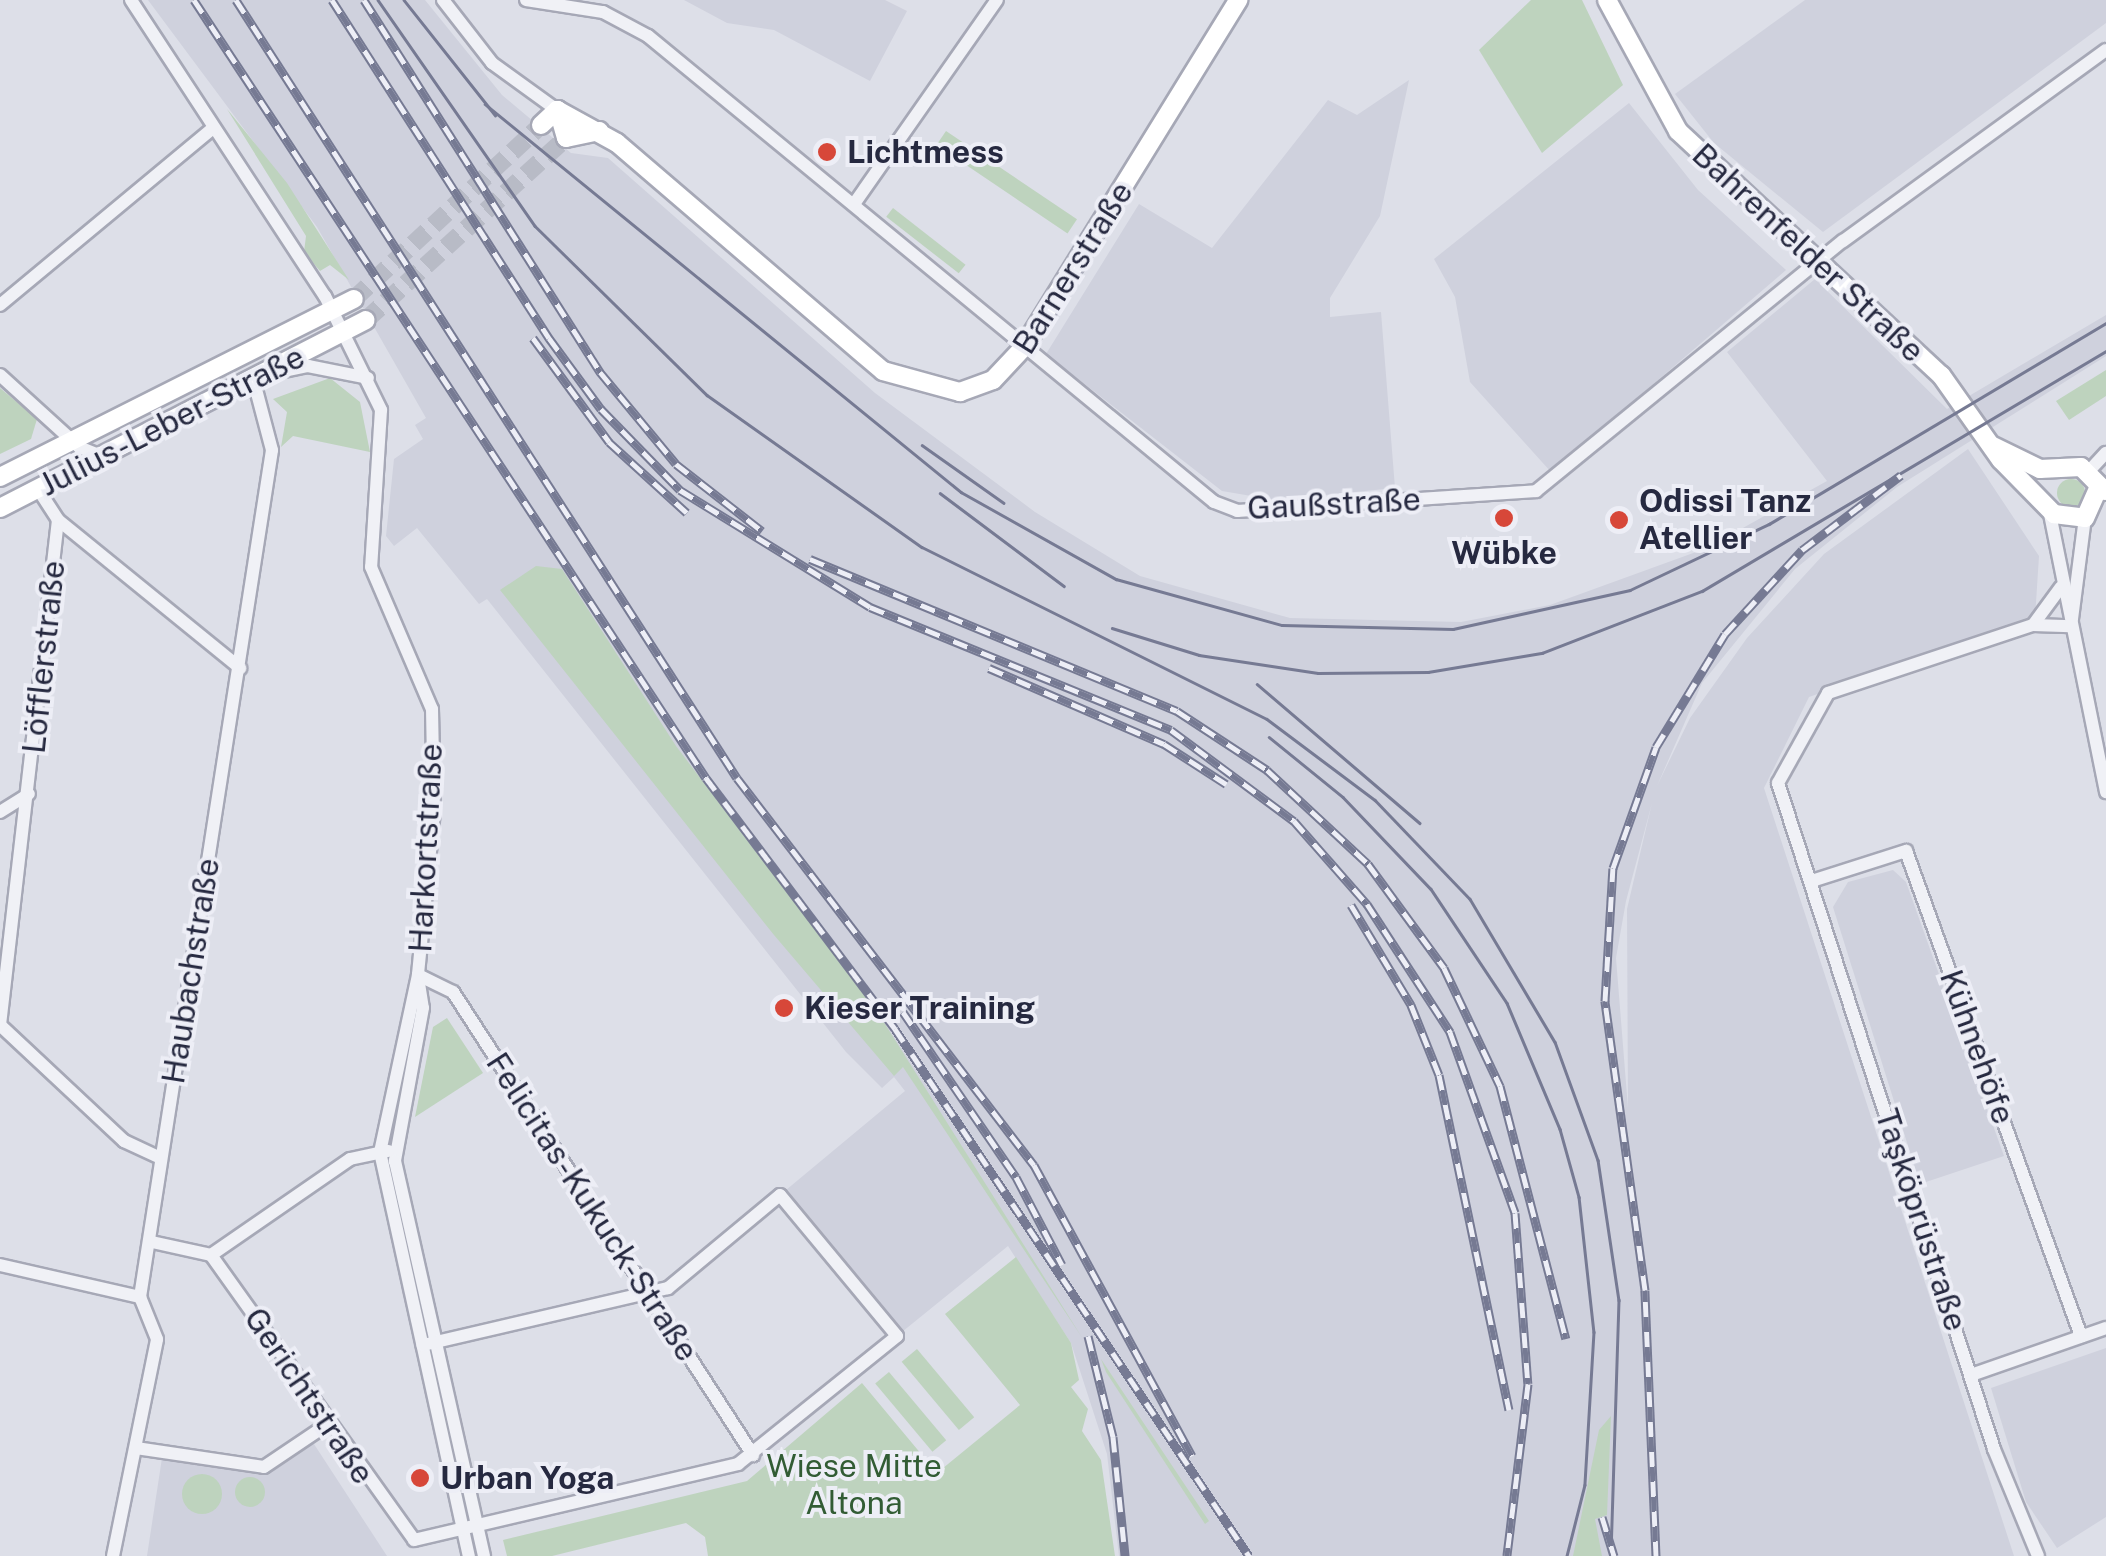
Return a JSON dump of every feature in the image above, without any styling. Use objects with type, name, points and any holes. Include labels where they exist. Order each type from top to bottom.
[{"type":"main road","name":"Barnerstraße","points":[[557,110],[599,131],[894,378],[932,391],[969,390],[1000,376],[1024,346],[1238,0]]},
{"type":"main road","name":"Bahrenfelder Straße","points":[[1607,0],[1678,132],[1941,375],[1992,446],[2047,502]]},
{"type":"main road","points":[[541,125],[557,110],[566,138],[599,131]]},
{"type":"main road","name":"Julius-Leber-Straße","points":[[0,477],[238,352],[334,314],[354,299]]},
{"type":"main road","name":"Julius-Leber-Straße","points":[[0,508],[261,378],[366,320]]},
{"type":"main road","points":[[1992,446],[2034,467],[2061,468],[2098,483],[2095,512],[2064,520],[2047,502],[2061,468]]},
{"type":"street","name":"Harkortstraße","points":[[131,0],[334,314],[368,378],[382,419],[373,579],[432,709],[434,812],[418,975],[387,1151],[472,1529],[484,1556]]},
{"type":"street","points":[[443,0],[492,62],[557,110]]},
{"type":"street","name":"Gaußstraße","points":[[526,0],[605,6],[648,36],[1214,502],[1237,510],[1536,491],[1565,475],[1816,262],[2106,50]]},
{"type":"street","points":[[854,204],[997,0]]},
{"type":"street","points":[[0,305],[212,129]]},
{"type":"street","points":[[261,378],[308,366],[368,378]]},
{"type":"street","points":[[0,374],[70,440],[102,456]]},
{"type":"street","name":"Haubachstraße","points":[[140,1298],[152,1242],[160,1158],[240,668],[270,414],[261,378]]},
{"type":"street","points":[[2098,483],[2106,453]]},
{"type":"street","points":[[38,489],[58,520],[240,668]]},
{"type":"street","points":[[2047,502],[2061,587],[2106,792]]},
{"type":"street","points":[[2071,626],[2095,512]]},
{"type":"street","name":"Löfflerstraße","points":[[0,1025],[58,520]]},
{"type":"street","points":[[2034,625],[2061,587]]},
{"type":"street","points":[[2034,625],[2071,626]]},
{"type":"street","name":"Taşköprüstraße","points":[[2034,625],[1819,699],[1778,784],[1971,1375],[2038,1556]]},
{"type":"street","name":"Löfflerstraße","points":[[0,812],[29,794]]},
{"type":"street","name":"Kühnehöfe","points":[[1812,881],[1906,850],[2081,1336]]},
{"type":"street","name":"Felicitas-Kukuck-Straße","points":[[418,975],[452,992],[753,1455]]},
{"type":"street","points":[[0,1025],[124,1140],[160,1158]]},
{"type":"street","points":[[152,1242],[211,1255],[350,1159],[387,1151]]},
{"type":"street","points":[[430,1343],[648,1293],[680,1280],[780,1195],[897,1336],[753,1455],[472,1529]]},
{"type":"street","name":"Gerichtstraße","points":[[211,1255],[405,1536],[472,1529]]},
{"type":"street","points":[[0,1265],[140,1298],[157,1339],[112,1556]]},
{"type":"street","points":[[1971,1375],[2106,1328]]},
{"type":"street","points":[[136,1448],[264,1467],[328,1424]]},
{"type":"street","name":"Harkortstraße","points":[[469,1556],[472,1529]]},
{"type":"shaded area","points":[[148,0],[425,0],[502,95],[571,153],[608,158],[875,393],[1035,512],[1140,576],[1290,618],[1461,622],[1550,605],[1707,548],[1827,481],[1727,352],[1815,279],[1947,409],[2106,315],[2106,356],[1897,487],[1795,569],[1702,683],[1657,786],[1690,718],[1747,638],[1824,554],[1968,449],[2039,556],[2035,618],[1809,697],[1764,788],[2014,1556],[1119,1556],[1107,1454],[1071,1343],[1008,1246],[897,1336],[780,1195],[905,1091],[894,1077],[882,1088],[846,1052],[487,599],[479,604],[417,528],[394,546],[386,536],[394,459],[423,439],[415,425],[426,418],[317,227]],"holes":[[[1652,803],[1627,909],[1628,1108],[1616,958],[1626,901]]]},
{"type":"shaded area","points":[[684,0],[885,0],[907,11],[870,81],[774,30],[727,23]]},
{"type":"shaded area","points":[[1805,0],[2106,0],[2106,23],[1823,232],[1714,143],[1675,94]]},
{"type":"shaded area","points":[[1409,80],[1380,216],[1330,298],[1330,317],[1381,312],[1395,488],[1275,500],[1222,491],[1046,354],[1139,204],[1212,248],[1328,100],[1357,115]]},
{"type":"shaded area","points":[[1629,103],[1698,190],[1786,270],[1551,472],[1470,382],[1455,297],[1434,259]]},
{"type":"shaded area","points":[[1893,870],[1906,882],[2004,1156],[1920,1184],[1833,907],[1848,882]]},
{"type":"shaded area","points":[[2106,1348],[2106,1517],[2057,1548],[2026,1502],[1991,1388]]},
{"type":"shaded area","points":[[312,1441],[387,1556],[147,1556],[162,1458],[266,1475]]},
{"type":"green space","points":[[1531,0],[1582,0],[1623,85],[1542,153],[1479,50]]},
{"type":"green space","points":[[227,109],[287,183],[349,280],[330,265],[320,271],[304,252],[306,236]]},
{"type":"green space","points":[[946,131],[1077,219],[1067,233],[936,145]]},
{"type":"green space","points":[[893,208],[965,265],[959,273],[886,217]]},
{"type":"green space","points":[[2106,370],[2106,396],[2069,420],[2056,401]]},
{"type":"green space","points":[[330,378],[360,402],[370,452],[293,436],[281,447],[287,412],[273,399]]},
{"type":"green space","points":[[0,388],[37,419],[31,439],[0,454]]},
{"type":"green space","points":[[2071,479],[2081,483],[2085,493],[2081,503],[2071,507],[2061,503],[2057,493],[2061,483]]},
{"type":"green space","points":[[536,566],[562,569],[676,746],[880,1016],[1083,1339],[903,1067],[894,1076],[774,935],[500,590]]},
{"type":"green space","points":[[447,1018],[483,1073],[415,1117],[433,1027]]},
{"type":"green space","name":"Wiese Mitte Altona","points":[[1016,1257],[1071,1343],[1079,1380],[1071,1387],[1088,1409],[1082,1431],[1101,1460],[1115,1556],[708,1556],[705,1537],[686,1523],[552,1556],[507,1556],[503,1540],[747,1481],[862,1383],[937,1473],[1020,1405],[945,1314]]},
{"type":"green space","points":[[917,1349],[974,1417],[959,1430],[902,1362]]},
{"type":"green space","points":[[1101,1359],[1209,1521],[1205,1524],[1106,1372]]},
{"type":"green space","points":[[889,1372],[946,1440],[932,1452],[875,1384]]},
{"type":"green space","points":[[1611,1416],[1607,1515],[1595,1519],[1602,1556],[1573,1556],[1599,1430]]},
{"type":"green space","points":[[202,1474],[216,1480],[222,1494],[216,1508],[202,1514],[188,1508],[182,1494],[188,1480]]},
{"type":"green space","points":[[250,1477],[261,1481],[265,1492],[261,1503],[250,1507],[239,1503],[235,1492],[239,1481]]},
{"type":"tunnel","points":[[354,299],[541,125]]},
{"type":"tunnel","points":[[366,320],[566,138]]},
{"type":"tram line","points":[[378,0],[535,226],[707,395],[922,547],[1267,719],[1375,800],[1470,899],[1555,1042],[1598,1160],[1619,1300],[1611,1556]]},
{"type":"tram line","points":[[404,0],[495,115]]},
{"type":"tram line","points":[[485,104],[961,492],[1116,579],[1282,625],[1453,629],[1630,590],[1769,524],[2106,323]]},
{"type":"tram line","points":[[1112,628],[1199,655],[1318,673],[1428,672],[1542,653],[1702,591],[2106,351]]},
{"type":"tram line","points":[[922,445],[1004,503]]},
{"type":"tram line","points":[[940,493],[1064,586]]},
{"type":"tram line","points":[[1257,684],[1420,823]]},
{"type":"tram line","points":[[1269,737],[1343,797],[1431,889],[1507,1003],[1560,1129],[1579,1197],[1594,1332],[1585,1485],[1567,1556]]},
{"type":"railway","points":[[194,0],[706,778],[895,1029],[1249,1556]]},
{"type":"railway","points":[[236,0],[737,778],[1034,1165],[1192,1456]]},
{"type":"railway","points":[[332,0],[549,338],[601,409],[680,490],[870,607],[1171,730],[1294,821],[1367,904],[1450,1032],[1515,1213],[1528,1384],[1507,1556]]},
{"type":"railway","points":[[364,0],[600,372],[676,464],[762,531]]},
{"type":"railway","points":[[533,338],[609,442],[687,513]]},
{"type":"railway","points":[[1656,1556],[1645,1290],[1605,1001],[1613,868],[1656,747],[1725,634],[1802,550],[1901,475]]},
{"type":"railway","points":[[810,559],[1177,711],[1267,770],[1368,864],[1444,968],[1500,1086],[1566,1339]]},
{"type":"railway","points":[[989,668],[1164,744],[1226,784]]},
{"type":"railway","points":[[1351,905],[1411,1005],[1439,1075],[1509,1410]]},
{"type":"railway","points":[[903,1012],[1016,1177],[1062,1265]]},
{"type":"railway","points":[[1088,1336],[1113,1437],[1125,1556]]},
{"type":"railway","points":[[1602,1517],[1614,1556]]},
{"type":"place","name":"Lichtmess","points":[[827,152]]},
{"type":"place","name":"Wübke","points":[[1504,518]]},
{"type":"place","name":"Odissi Tanz Atellier","points":[[1619,520]]},
{"type":"place","name":"Kieser Training","points":[[784,1008]]},
{"type":"place","name":"Urban Yoga","points":[[420,1478]]}]
